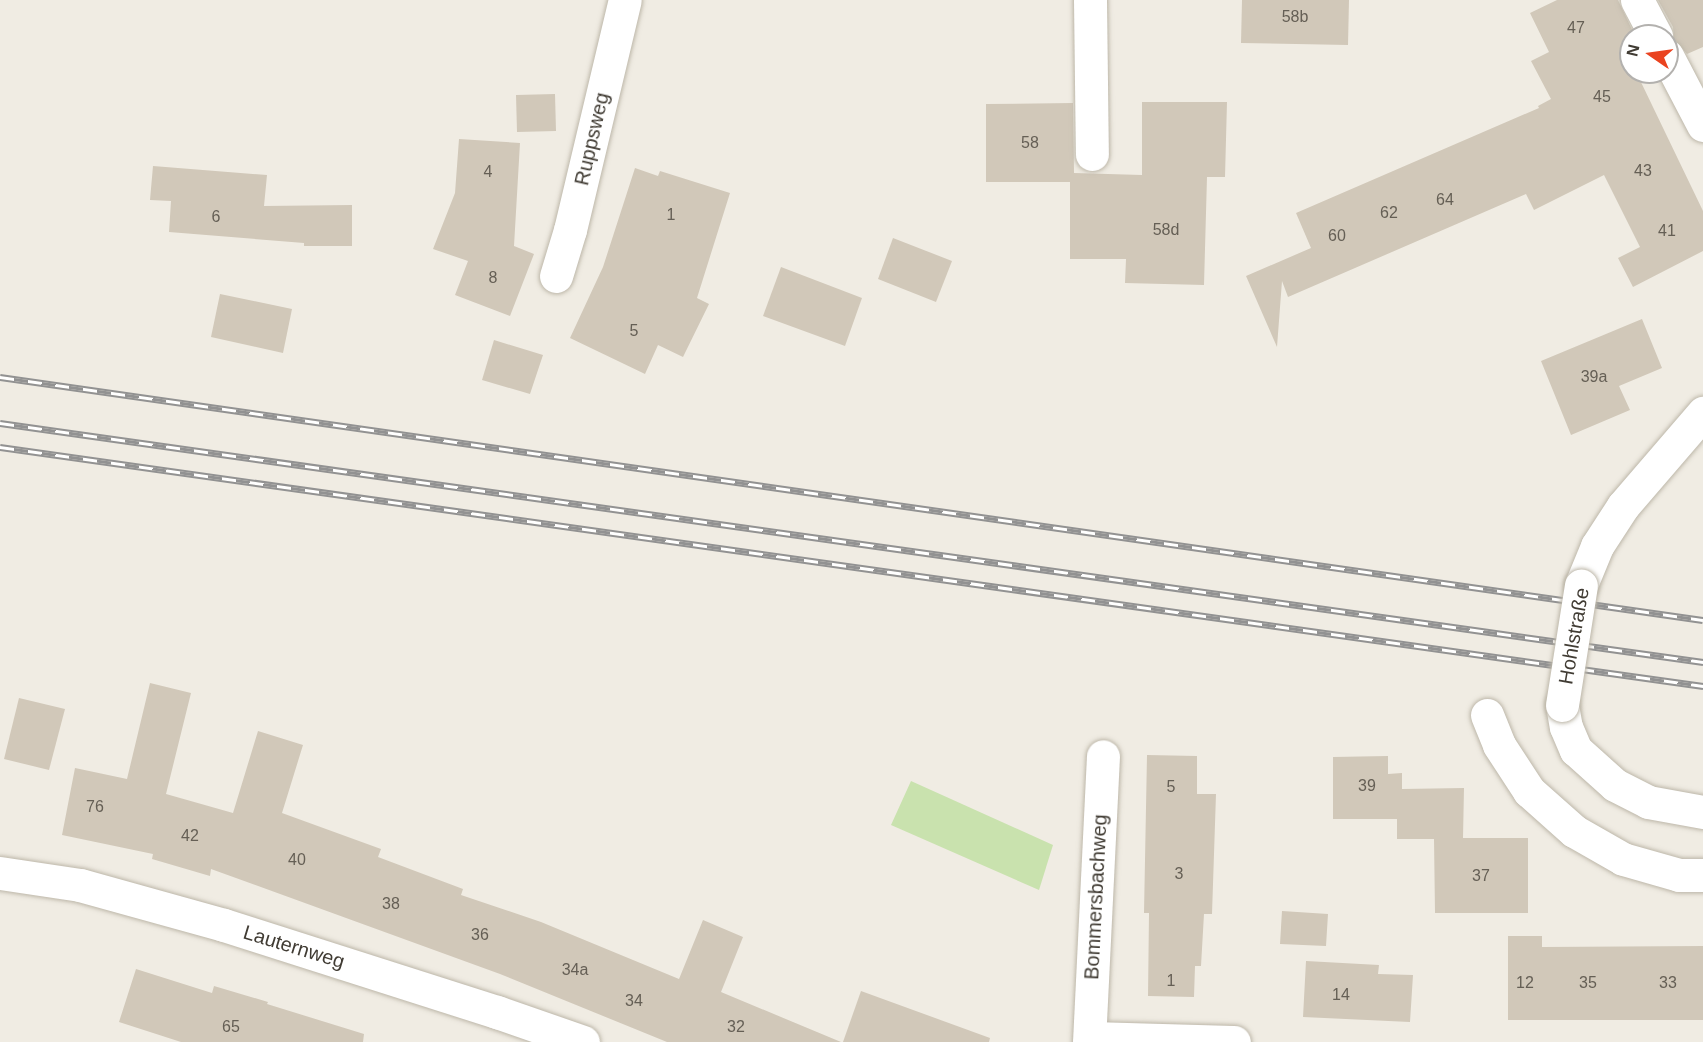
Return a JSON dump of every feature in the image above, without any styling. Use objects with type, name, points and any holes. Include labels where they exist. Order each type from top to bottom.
[{"type":"street","name":"Ruppsweg","points":[[555,276],[570,230],[625,0]]},
{"type":"street","points":[[1090,0],[1092,154]]},
{"type":"street","points":[[1637,0],[1650,24]]},
{"type":"street","points":[[1679,79],[1703,125]]},
{"type":"street","name":"Hohlstraße","points":[[1703,413],[1623,506],[1597,546],[1581,585],[1562,705],[1566,727],[1576,750],[1615,785],[1648,802],[1703,812]]},
{"type":"street","points":[[1487,715],[1499,745],[1529,791],[1574,831],[1623,859],[1679,875],[1703,875]]},
{"type":"street","name":"Bommersbachweg","points":[[1090,1040],[1103,756]]},
{"type":"street","name":"Lauternweg","points":[[0,873],[80,885],[224,925],[451,997],[583,1042]]},
{"type":"street","points":[[1090,1040],[1234,1042]]},
{"type":"green space","points":[[911,781],[1053,845],[1039,890],[891,825]]},
{"type":"building","points":[[1242,0],[1349,0],[1348,45],[1241,43]]},
{"type":"building","points":[[1557,0],[1618,0],[1629,24],[1619,24],[1619,84],[1642,84],[1703,211],[1703,251],[1633,287],[1618,258],[1640,247],[1604,175],[1534,210],[1526,194],[1288,297],[1282,281],[1277,347],[1246,276],[1311,248],[1296,213],[1539,108],[1538,106],[1551,99],[1531,61],[1549,52],[1530,13]]},
{"type":"building","points":[[1658,0],[1703,0],[1703,47],[1687,54],[1679,45],[1679,24],[1671,24]]},
{"type":"building","points":[[555,94],[556,131],[517,132],[516,95]]},
{"type":"building","points":[[1142,102],[1227,102],[1225,177],[1207,177],[1204,285],[1125,283],[1126,259],[1070,259],[1070,182],[986,182],[986,104],[1073,103],[1074,173],[1142,175]]},
{"type":"building","points":[[459,139],[520,143],[514,246],[534,254],[510,316],[455,295],[468,261],[433,249],[455,193]]},
{"type":"building","points":[[153,166],[267,175],[264,206],[352,205],[352,246],[304,246],[304,243],[169,232],[171,201],[150,200]]},
{"type":"building","points":[[635,168],[658,176],[660,171],[730,193],[697,298],[709,304],[683,357],[658,345],[645,374],[570,338],[603,267]]},
{"type":"building","points":[[893,238],[952,261],[936,302],[878,279]]},
{"type":"building","points":[[781,267],[862,298],[845,346],[763,316]]},
{"type":"building","points":[[220,294],[292,309],[283,353],[211,337]]},
{"type":"building","points":[[1642,319],[1662,368],[1619,386],[1630,410],[1571,435],[1541,361]]},
{"type":"building","points":[[494,340],[543,355],[530,394],[482,380]]},
{"type":"building","points":[[150,683],[191,693],[166,794],[233,813],[258,731],[303,745],[282,813],[381,849],[378,857],[463,889],[461,895],[541,922],[679,979],[703,920],[743,937],[721,992],[841,1042],[667,1042],[500,974],[211,869],[210,876],[152,859],[153,854],[62,835],[75,768],[127,779]]},
{"type":"building","points":[[19,698],[65,709],[49,770],[4,759]]},
{"type":"building","points":[[1147,755],[1197,756],[1197,794],[1216,794],[1212,914],[1204,914],[1201,966],[1195,966],[1194,997],[1148,996],[1149,913],[1144,913]]},
{"type":"building","points":[[1388,756],[1388,774],[1402,773],[1402,789],[1464,788],[1463,838],[1528,838],[1528,913],[1435,913],[1434,839],[1397,839],[1397,819],[1333,819],[1333,757]]},
{"type":"building","points":[[1282,911],[1328,914],[1326,946],[1280,944]]},
{"type":"building","points":[[1508,936],[1542,936],[1542,947],[1703,946],[1703,1020],[1508,1020]]},
{"type":"building","points":[[1306,961],[1379,965],[1378,974],[1413,975],[1410,1022],[1303,1017]]},
{"type":"building","points":[[136,969],[212,993],[214,986],[268,1002],[267,1004],[364,1034],[363,1042],[181,1042],[119,1022]]},
{"type":"building","points":[[861,991],[990,1038],[989,1042],[843,1042]]},
{"type":"railway","points":[[0,377],[1703,620]]},
{"type":"railway","points":[[0,423],[1703,662]]},
{"type":"railway","points":[[0,447],[1703,686]]}]
